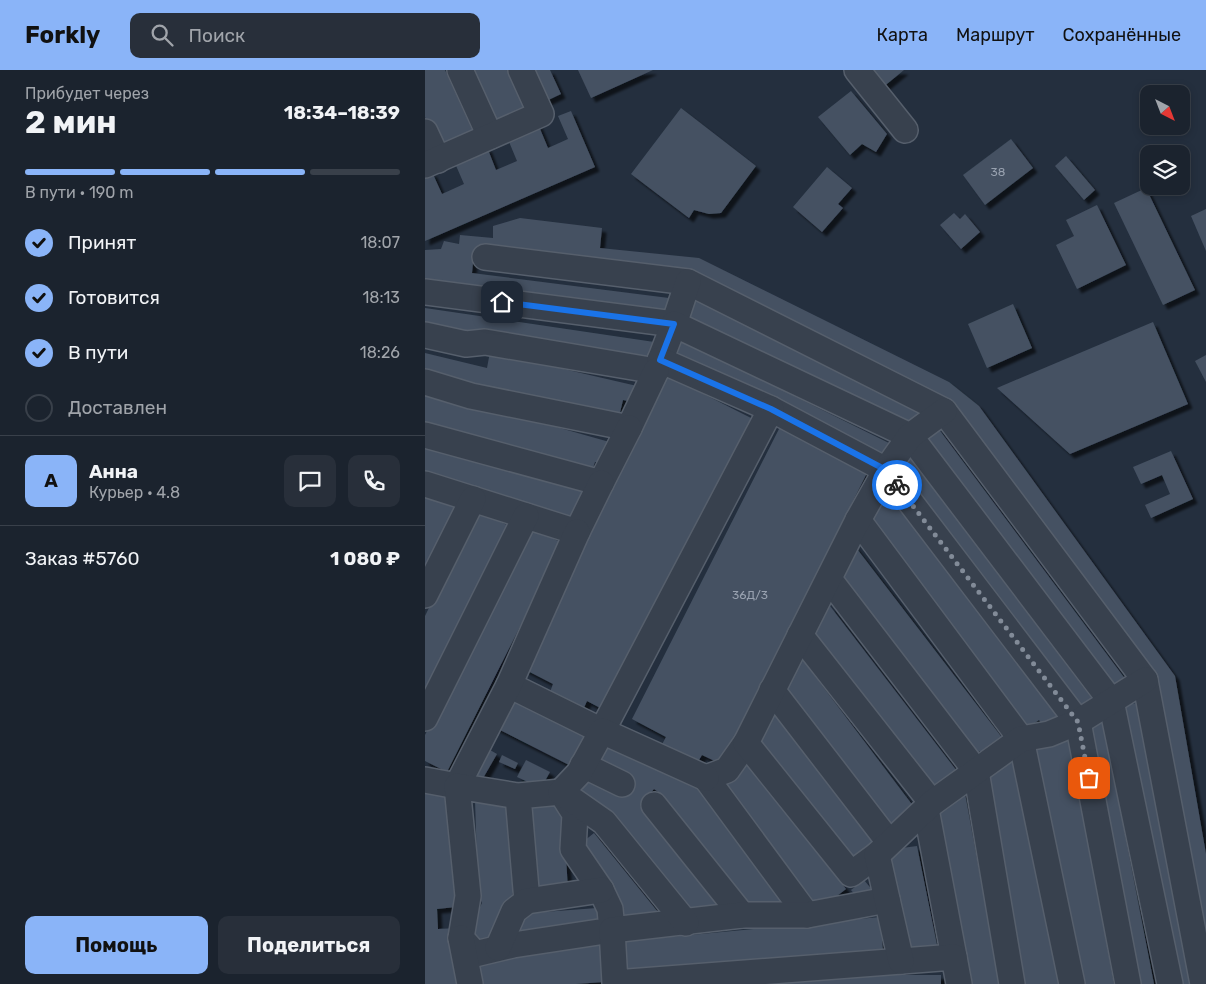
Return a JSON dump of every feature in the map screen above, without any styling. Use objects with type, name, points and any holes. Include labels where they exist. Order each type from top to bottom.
[{"type":"lane","points":[[460,70],[490,136]]},
{"type":"lane","points":[[425,132],[431,162],[541,114],[521,70]]},
{"type":"lane","points":[[857,70],[905,130]]},
{"type":"lane","points":[[485,257],[688,282],[944,412],[1145,680],[1203,984]]},
{"type":"lane","points":[[470,984],[461,938],[468,896],[457,786],[509,685],[577,532],[658,366],[688,282]]},
{"type":"lane","points":[[425,292],[674,324],[910,436],[1111,701],[1170,984]]},
{"type":"lane","points":[[425,335],[465,344],[485,342],[658,366],[771,409],[886,470],[1078,722],[1128,984]]},
{"type":"lane","points":[[425,382],[471,396],[629,428]]},
{"type":"lane","points":[[561,792],[579,773],[602,732],[771,409]]},
{"type":"lane","points":[[706,778],[727,770],[746,743],[858,520],[886,470],[910,436],[944,412]]},
{"type":"lane","points":[[425,435],[601,483]]},
{"type":"lane","points":[[425,484],[577,532]]},
{"type":"lane","points":[[425,595],[473,499]]},
{"type":"lane","points":[[425,718],[526,516]]},
{"type":"lane","points":[[858,520],[1021,739],[1073,984]]},
{"type":"lane","points":[[829,579],[976,771],[1012,984]]},
{"type":"lane","points":[[800,635],[929,806],[959,984]]},
{"type":"lane","points":[[746,743],[851,874],[929,806],[1021,739],[1049,734],[1078,722],[1145,680]]},
{"type":"lane","points":[[509,685],[602,732],[706,778],[807,915]]},
{"type":"lane","points":[[772,690],[883,848],[887,900],[901,961]]},
{"type":"lane","points":[[583,765],[622,784]]},
{"type":"lane","points":[[425,780],[518,796],[561,792],[604,822],[685,923]]},
{"type":"lane","points":[[561,792],[575,814],[573,849],[601,890],[610,909],[615,984],[954,957]]},
{"type":"lane","points":[[518,796],[527,901]]},
{"type":"lane","points":[[654,805],[742,915]]},
{"type":"lane","points":[[498,948],[514,911],[527,901],[601,890]]},
{"type":"lane","points":[[461,938],[475,954],[498,948],[612,930],[742,915],[807,915],[887,900]]},
{"type":"building","points":[[425,70],[445,70],[476,138],[442,154],[425,117]]},
{"type":"building","points":[[469,70],[512,70],[531,111],[495,127]]},
{"type":"building","points":[[527,70],[550,70],[561,94],[542,103]]},
{"type":"building","points":[[578,70],[653,70],[591,98]]},
{"type":"building","points":[[867,70],[904,70],[882,88]]},
{"type":"building","points":[[851,91],[887,134],[876,152],[862,144],[850,155],[818,117]]},
{"type":"building","points":[[681,108],[756,166],[721,213],[709,214],[694,210],[689,218],[631,174]]},
{"type":"building","points":[[571,111],[595,167],[425,241],[425,175],[432,172],[442,194],[464,184],[454,161],[487,147],[496,170],[517,161],[507,137],[538,124],[548,148],[568,139],[558,116]]},
{"type":"building","points":[[1011,139],[1033,168],[985,205],[963,175]]},
{"type":"building","points":[[1066,156],[1095,190],[1084,200],[1055,166]]},
{"type":"building","points":[[827,167],[852,188],[838,204],[843,208],[822,232],[793,207]]},
{"type":"building","points":[[1140,191],[1140,195],[1149,195],[1195,290],[1163,305],[1114,203]]},
{"type":"building","points":[[1097,205],[1126,265],[1077,289],[1056,245],[1074,236],[1066,220]]},
{"type":"building","points":[[1206,209],[1206,251],[1191,216]]},
{"type":"building","points":[[954,213],[960,219],[965,214],[980,232],[961,249],[940,225]]},
{"type":"building","points":[[520,218],[602,228],[600,248],[699,258],[949,382],[979,406],[1175,676],[1206,854],[1206,959],[1153,681],[962,424],[692,280],[474,253],[472,273],[669,298],[666,318],[425,287],[425,250],[441,249],[444,241],[459,244],[460,235],[493,238],[493,226]]},
{"type":"building","points":[[693,299],[922,411],[911,433],[682,321]]},
{"type":"building","points":[[1013,304],[1032,348],[987,368],[968,324]]},
{"type":"building","points":[[425,308],[661,343],[656,363],[425,331]]},
{"type":"building","points":[[1153,322],[1188,404],[1070,454],[997,388]]},
{"type":"building","points":[[681,340],[895,446],[887,463],[672,357]]},
{"type":"building","points":[[490,352],[637,386],[633,402],[623,400],[619,417],[425,374],[425,353],[487,368]]},
{"type":"building","points":[[1206,355],[1206,382],[1195,361]]},
{"type":"building","points":[[666,375],[755,420],[606,711],[587,701],[583,710],[550,692],[553,684],[518,666]]},
{"type":"building","points":[[425,390],[613,443],[607,465],[595,462],[591,474],[425,428]]},
{"type":"building","points":[[780,427],[868,471],[721,764],[702,755],[696,765],[660,748],[666,737],[632,719]]},
{"type":"building","points":[[938,428],[1126,680],[1109,692],[921,440]]},
{"type":"building","points":[[425,440],[583,488],[573,526],[425,479]]},
{"type":"building","points":[[1171,451],[1193,499],[1151,518],[1145,505],[1170,494],[1162,475],[1141,484],[1133,467]]},
{"type":"building","points":[[907,454],[1096,704],[1082,715],[892,464]]},
{"type":"building","points":[[887,490],[1061,721],[1047,731],[1039,720],[1025,730],[870,522]]},
{"type":"building","points":[[425,494],[461,506],[425,579]]},
{"type":"building","points":[[477,510],[509,526],[425,697],[425,616]]},
{"type":"building","points":[[530,527],[562,543],[447,772],[425,761],[425,735]]},
{"type":"building","points":[[854,545],[1007,744],[986,760],[980,751],[974,756],[837,577]]},
{"type":"building","points":[[830,606],[960,775],[934,796],[810,639]]},
{"type":"building","points":[[799,655],[917,811],[891,833],[779,689]]},
{"type":"building","points":[[505,694],[589,737],[573,767],[490,725]]},
{"type":"building","points":[[1142,702],[1196,984],[1174,984],[1120,706]]},
{"type":"building","points":[[775,714],[877,845],[852,865],[754,744]]},
{"type":"building","points":[[1103,721],[1154,984],[1133,984],[1083,725]]},
{"type":"building","points":[[1069,736],[1114,984],[1077,984],[1032,743]]},
{"type":"building","points":[[609,737],[680,768],[792,904],[753,909],[661,801],[665,797],[654,789],[640,806],[721,904],[691,918],[578,798]]},
{"type":"building","points":[[483,746],[497,754],[482,780],[469,773]]},
{"type":"building","points":[[502,755],[518,763],[515,769],[499,762]]},
{"type":"building","points":[[1016,755],[1062,984],[1018,984],[983,775]]},
{"type":"building","points":[[526,760],[550,772],[541,788],[517,777]]},
{"type":"building","points":[[748,764],[846,889],[820,909],[722,784]]},
{"type":"building","points":[[964,788],[1000,984],[966,984],[932,810]]},
{"type":"building","points":[[446,791],[456,907],[437,909],[438,929],[457,928],[462,984],[425,984],[425,793]]},
{"type":"building","points":[[509,799],[513,892],[507,916],[492,946],[467,933],[482,903],[478,893],[475,800]]},
{"type":"building","points":[[563,803],[568,891],[532,893],[528,805]]},
{"type":"building","points":[[594,833],[662,917],[630,923],[607,895],[615,889],[579,845]]},
{"type":"building","points":[[917,846],[938,950],[902,956],[886,864],[902,848]]},
{"type":"building","points":[[864,880],[874,892],[861,902],[851,890]]},
{"type":"building","points":[[597,908],[599,929],[519,936],[517,914]]},
{"type":"building","points":[[880,917],[883,951],[620,976],[617,942]]},
{"type":"building","points":[[601,944],[604,982],[576,984],[482,984],[480,958]]},
{"type":"building","points":[[833,975],[941,975],[941,984],[752,984]]},
{"type":"way so far","points":[[897,485],[1078,722],[1089,778]]},
{"type":"route","points":[[502,302],[674,324],[660,360],[771,409],[886,470],[897,485]]}]
